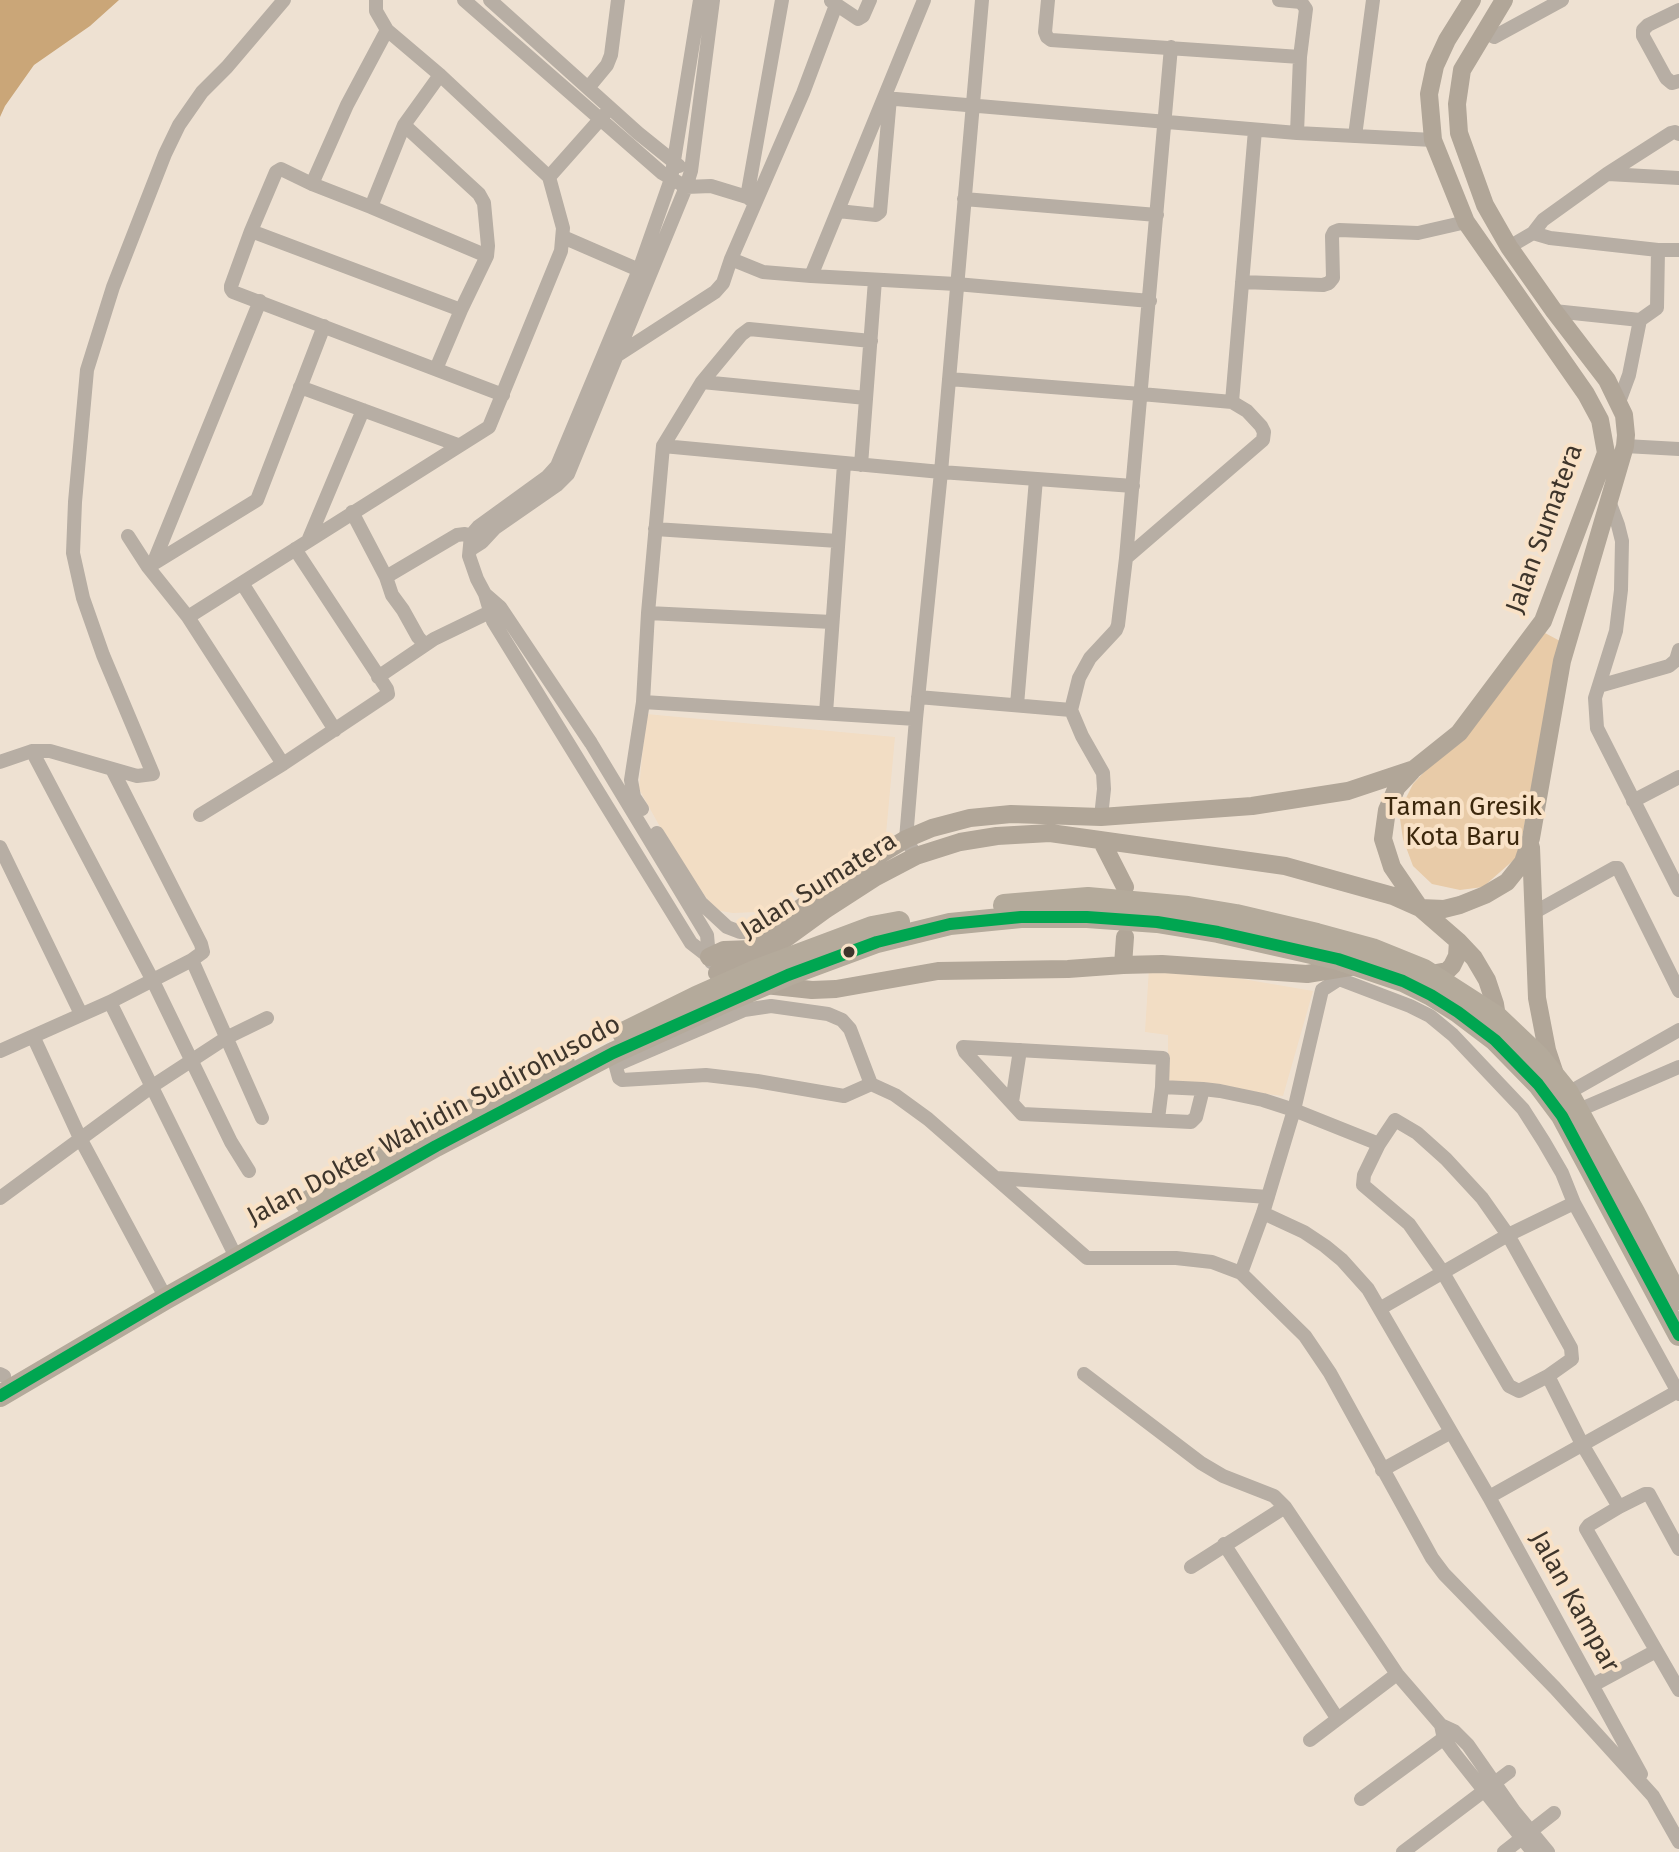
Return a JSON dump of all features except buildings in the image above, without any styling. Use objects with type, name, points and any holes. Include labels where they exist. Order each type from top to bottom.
[{"type":"highway","name":"Jalan Dokter Wahidin Sudirohusodo","points":[[1,1381],[176,1293],[413,1150],[497,1105],[716,971],[757,970],[872,927],[950,911],[1039,901],[1157,913],[1236,915],[1372,949],[1431,974],[1501,1033],[1562,1116],[1679,1335]]},
{"type":"highway","name":"Jalan Dokter Wahidin Sudirohusodo","points":[[497,1105],[615,1059],[765,985],[877,942],[950,924],[1088,908]]},
{"type":"highway","name":"Jalan Dokter Wahidin Sudirohusodo","points":[[1157,913],[1218,932],[1359,966],[1403,981],[1538,1056],[1567,1094],[1676,1287]]},
{"type":"highway","name":"Jalan Dokter Wahidin Sudirohusodo","points":[[1,1381],[232,1249],[370,1164],[413,1150]]},
{"type":"main road","name":"Jalan Sumatera","points":[[716,971],[724,950],[753,949],[796,911],[906,839],[932,828],[970,818],[1011,814],[1101,817],[1252,806],[1348,791],[1414,769],[1459,733],[1543,621],[1606,453],[1600,420],[1586,394],[1466,222],[1433,140],[1429,94],[1435,66],[1472,0]]},
{"type":"main road","name":"Jalan Sumatera","points":[[1497,3],[1485,32],[1462,70],[1457,104],[1459,133],[1485,205],[1509,247],[1607,380],[1624,415],[1625,446],[1562,661],[1531,838]]},
{"type":"main road","points":[[1561,575],[1584,584]]},
{"type":"main road","points":[[1414,769],[1397,787],[1387,810],[1383,839],[1392,867],[1420,908],[1474,958],[1487,980],[1501,1033],[1525,1022],[1537,998]]},
{"type":"main road","name":"Jalan Sumatera","points":[[716,971],[759,958],[825,910],[916,856],[960,842],[997,836],[1050,833],[1285,866],[1393,896],[1420,908]]},
{"type":"main road","points":[[1420,908],[1444,909],[1460,905],[1507,882],[1523,862],[1531,838]]},
{"type":"main road","points":[[1531,838],[1537,998],[1547,1050],[1567,1094]]},
{"type":"main road","points":[[1101,840],[1125,887]]},
{"type":"main road","points":[[1123,965],[1125,937]]},
{"type":"main road","points":[[1431,974],[1447,971],[1452,966],[1457,956],[1458,941]]},
{"type":"main road","points":[[765,985],[824,990],[938,971],[1123,965],[1223,967],[1287,974],[1359,966]]},
{"type":"street","points":[[0,762],[32,751],[50,751],[137,776],[153,774],[103,655],[83,598],[73,553],[87,370],[113,287],[179,125],[202,92],[284,0]]},
{"type":"street","points":[[188,617],[489,427],[555,268],[563,228],[549,177],[387,30],[376,11],[376,0]]},
{"type":"street","points":[[464,0],[605,114],[674,164],[691,171]]},
{"type":"street","points":[[490,0],[588,88],[605,114],[671,179],[693,186],[711,186],[751,200]]},
{"type":"street","points":[[700,0],[671,179],[639,270],[557,466],[547,477],[490,517],[469,556],[495,610],[591,743],[707,935],[716,971]]},
{"type":"street","points":[[475,542],[568,474],[615,356],[693,186],[691,171],[713,0]]},
{"type":"street","points":[[751,200],[782,0]]},
{"type":"street","points":[[615,356],[715,292],[723,283],[751,200],[803,93],[833,2],[858,19],[863,16],[870,0]]},
{"type":"street","points":[[811,276],[887,98],[924,0]]},
{"type":"street","points":[[916,856],[906,839],[982,0]]},
{"type":"street","points":[[1048,0],[1045,32],[1051,40],[1300,57]]},
{"type":"street","points":[[1279,0],[1301,2],[1306,9],[1300,57],[1297,133]]},
{"type":"street","points":[[1355,136],[1373,0]]},
{"type":"street","points":[[1485,32],[1494,37],[1562,0]]},
{"type":"street","points":[[588,88],[607,65],[613,49],[615,2]]},
{"type":"street","points":[[1679,10],[1648,25],[1643,30],[1643,36],[1666,78],[1672,83],[1679,81]]},
{"type":"street","points":[[312,184],[347,105],[387,30]]},
{"type":"street","points":[[1101,817],[1103,773],[1071,710],[1079,678],[1090,658],[1118,625],[1171,47]]},
{"type":"street","points":[[371,207],[404,125],[440,75]]},
{"type":"street","points":[[887,98],[1255,130],[1433,140]]},
{"type":"street","points":[[838,211],[876,215],[880,212],[887,98]]},
{"type":"street","points":[[549,177],[605,114]]},
{"type":"street","points":[[404,125],[479,194],[484,203],[487,256],[436,369]]},
{"type":"street","points":[[1232,402],[1255,130]]},
{"type":"street","points":[[1509,247],[1533,233],[1543,220],[1607,174],[1671,133],[1679,134]]},
{"type":"street","points":[[487,256],[278,169],[231,286],[233,292],[503,395]]},
{"type":"street","points":[[1607,174],[1679,178]]},
{"type":"street","points":[[964,199],[1157,215]]},
{"type":"street","points":[[1242,282],[1329,283],[1333,278],[1332,236],[1339,230],[1418,233],[1466,222]]},
{"type":"street","points":[[251,231],[461,310]]},
{"type":"street","points":[[1533,233],[1550,238],[1679,250]]},
{"type":"street","points":[[563,237],[639,270]]},
{"type":"street","points":[[1554,311],[1640,320],[1657,308],[1658,250]]},
{"type":"street","points":[[731,259],[763,272],[956,284],[1150,301]]},
{"type":"street","points":[[861,465],[875,280]]},
{"type":"street","points":[[151,566],[260,301]]},
{"type":"street","points":[[1619,402],[1629,375],[1640,320]]},
{"type":"street","points":[[151,566],[257,500],[324,326]]},
{"type":"street","points":[[776,929],[740,932],[727,927],[701,903],[634,797],[631,780],[643,702],[663,446],[702,382],[749,329],[871,341]]},
{"type":"street","points":[[949,379],[1232,402],[1247,411],[1261,426],[1263,440],[1126,558]]},
{"type":"street","points":[[702,382],[866,398]]},
{"type":"street","points":[[300,387],[458,445]]},
{"type":"street","points":[[301,545],[363,410]]},
{"type":"street","points":[[663,446],[844,464],[1133,486]]},
{"type":"street","points":[[1625,446],[1679,449]]},
{"type":"street","points":[[826,713],[844,464]]},
{"type":"street","points":[[1017,705],[1036,479]]},
{"type":"street","points":[[1609,501],[1622,541],[1621,590],[1616,631],[1595,698],[1597,728],[1679,890]]},
{"type":"street","points":[[352,512],[386,577],[392,595],[425,645]]},
{"type":"street","points":[[655,529],[838,541]]},
{"type":"street","points":[[386,577],[457,535],[475,542]]},
{"type":"street","points":[[128,536],[188,617],[283,764]]},
{"type":"street","points":[[200,815],[387,696],[388,692],[301,545]]},
{"type":"street","points":[[242,583],[335,730]]},
{"type":"street","points":[[378,677],[425,645],[495,610]]},
{"type":"street","points":[[495,610],[493,621],[691,943],[716,971]]},
{"type":"street","points":[[648,613],[832,622]]},
{"type":"street","points":[[1599,686],[1669,666],[1676,660],[1679,650]]},
{"type":"street","points":[[918,697],[1071,710]]},
{"type":"street","points":[[643,702],[916,719]]},
{"type":"street","points":[[575,752],[591,743]]},
{"type":"street","points":[[32,751],[249,1171]]},
{"type":"street","points":[[0,1051],[110,1002],[203,952],[112,769]]},
{"type":"street","points":[[1633,801],[1679,777]]},
{"type":"street","points":[[0,847],[81,1014]]},
{"type":"street","points":[[1535,912],[1618,868],[1679,991]]},
{"type":"street","points":[[192,960],[262,1118]]},
{"type":"street","points":[[1287,974],[1322,990]]},
{"type":"street","points":[[1241,1273],[1294,1110],[1322,990],[1339,979],[1430,1016],[1453,1035],[1523,1109],[1562,1173],[1574,1203],[1678,1392],[1489,1497]]},
{"type":"street","points":[[110,1002],[232,1249]]},
{"type":"street","points":[[871,1084],[844,1096],[706,1075],[622,1080],[615,1059],[744,1010],[771,1006],[828,1014],[842,1020],[850,1029],[871,1084],[895,1095],[928,1119],[1087,1258],[1176,1258],[1212,1262],[1241,1273],[1305,1336],[1330,1373],[1382,1470],[1444,1574],[1555,1688],[1653,1796],[1679,1842]]},
{"type":"street","points":[[0,1198],[151,1087],[226,1038],[267,1018]]},
{"type":"street","points":[[1567,1094],[1679,1030]]},
{"type":"street","points":[[33,1036],[80,1138],[161,1289]]},
{"type":"street","points":[[1158,1119],[1163,1058],[963,1047],[1021,1114],[1189,1122],[1196,1117],[1203,1089]]},
{"type":"street","points":[[1012,1102],[1020,1050]]},
{"type":"street","points":[[1567,1094],[1679,1067]]},
{"type":"street","points":[[1162,1087],[1203,1089],[1263,1100],[1379,1144]]},
{"type":"street","points":[[1395,1120],[1417,1133],[1446,1159],[1473,1188],[1508,1235],[1571,1348],[1572,1359],[1519,1391],[1509,1386],[1442,1271],[1409,1224],[1363,1185],[1364,1175],[1379,1144],[1395,1120]]},
{"type":"street","points":[[997,1178],[1268,1197]]},
{"type":"street","points":[[1381,1308],[1508,1235],[1574,1203]]},
{"type":"street","name":"Jalan Kampar","points":[[1263,1213],[1304,1232],[1333,1253],[1357,1275],[1381,1308],[1653,1796]]},
{"type":"street","points":[[1084,1374],[1201,1463],[1223,1476],[1274,1496],[1285,1507],[1397,1674],[1447,1732],[1526,1834],[1548,1852]]},
{"type":"street","points":[[1548,1376],[1582,1444],[1619,1507]]},
{"type":"street","points":[[1382,1470],[1451,1432]]},
{"type":"street","points":[[1679,1549],[1649,1494],[1619,1507],[1589,1525],[1586,1531],[1679,1690]]},
{"type":"street","points":[[1191,1567],[1285,1507]]},
{"type":"street","points":[[1224,1544],[1337,1718]]},
{"type":"street","points":[[1593,1685],[1656,1651]]},
{"type":"street","points":[[1310,1740],[1397,1674]]},
{"type":"street","points":[[1361,1799],[1447,1732]]},
{"type":"street","points":[[1403,1852],[1509,1772]]},
{"type":"street","points":[[1504,1852],[1554,1813]]},
{"type":"street","points":[[1526,1834],[1533,1852]]},
{"type":"shaded area","points":[[0,0],[119,0],[90,26],[34,65],[0,117]]},
{"type":"shaded area","points":[[646,714],[895,737],[886,834],[757,912],[715,910],[674,852],[639,789]]},
{"type":"shaded area","points":[[1149,968],[1196,971],[1313,991],[1283,1096],[1168,1082],[1168,1035],[1145,1032]]},
{"type":"green space","name":"Taman Gresik Kota Baru","points":[[1545,633],[1560,641],[1516,858],[1483,887],[1460,890],[1432,884],[1413,866],[1403,839],[1399,812],[1413,784],[1464,740]]},
{"type":"transit line","points":[[0,1396],[436,1146],[613,1053],[788,975],[877,942],[950,924],[1021,917],[1087,917],[1157,922],[1218,932],[1338,959],[1403,981],[1458,1012],[1495,1040],[1538,1084],[1562,1116],[1679,1335]]}]
